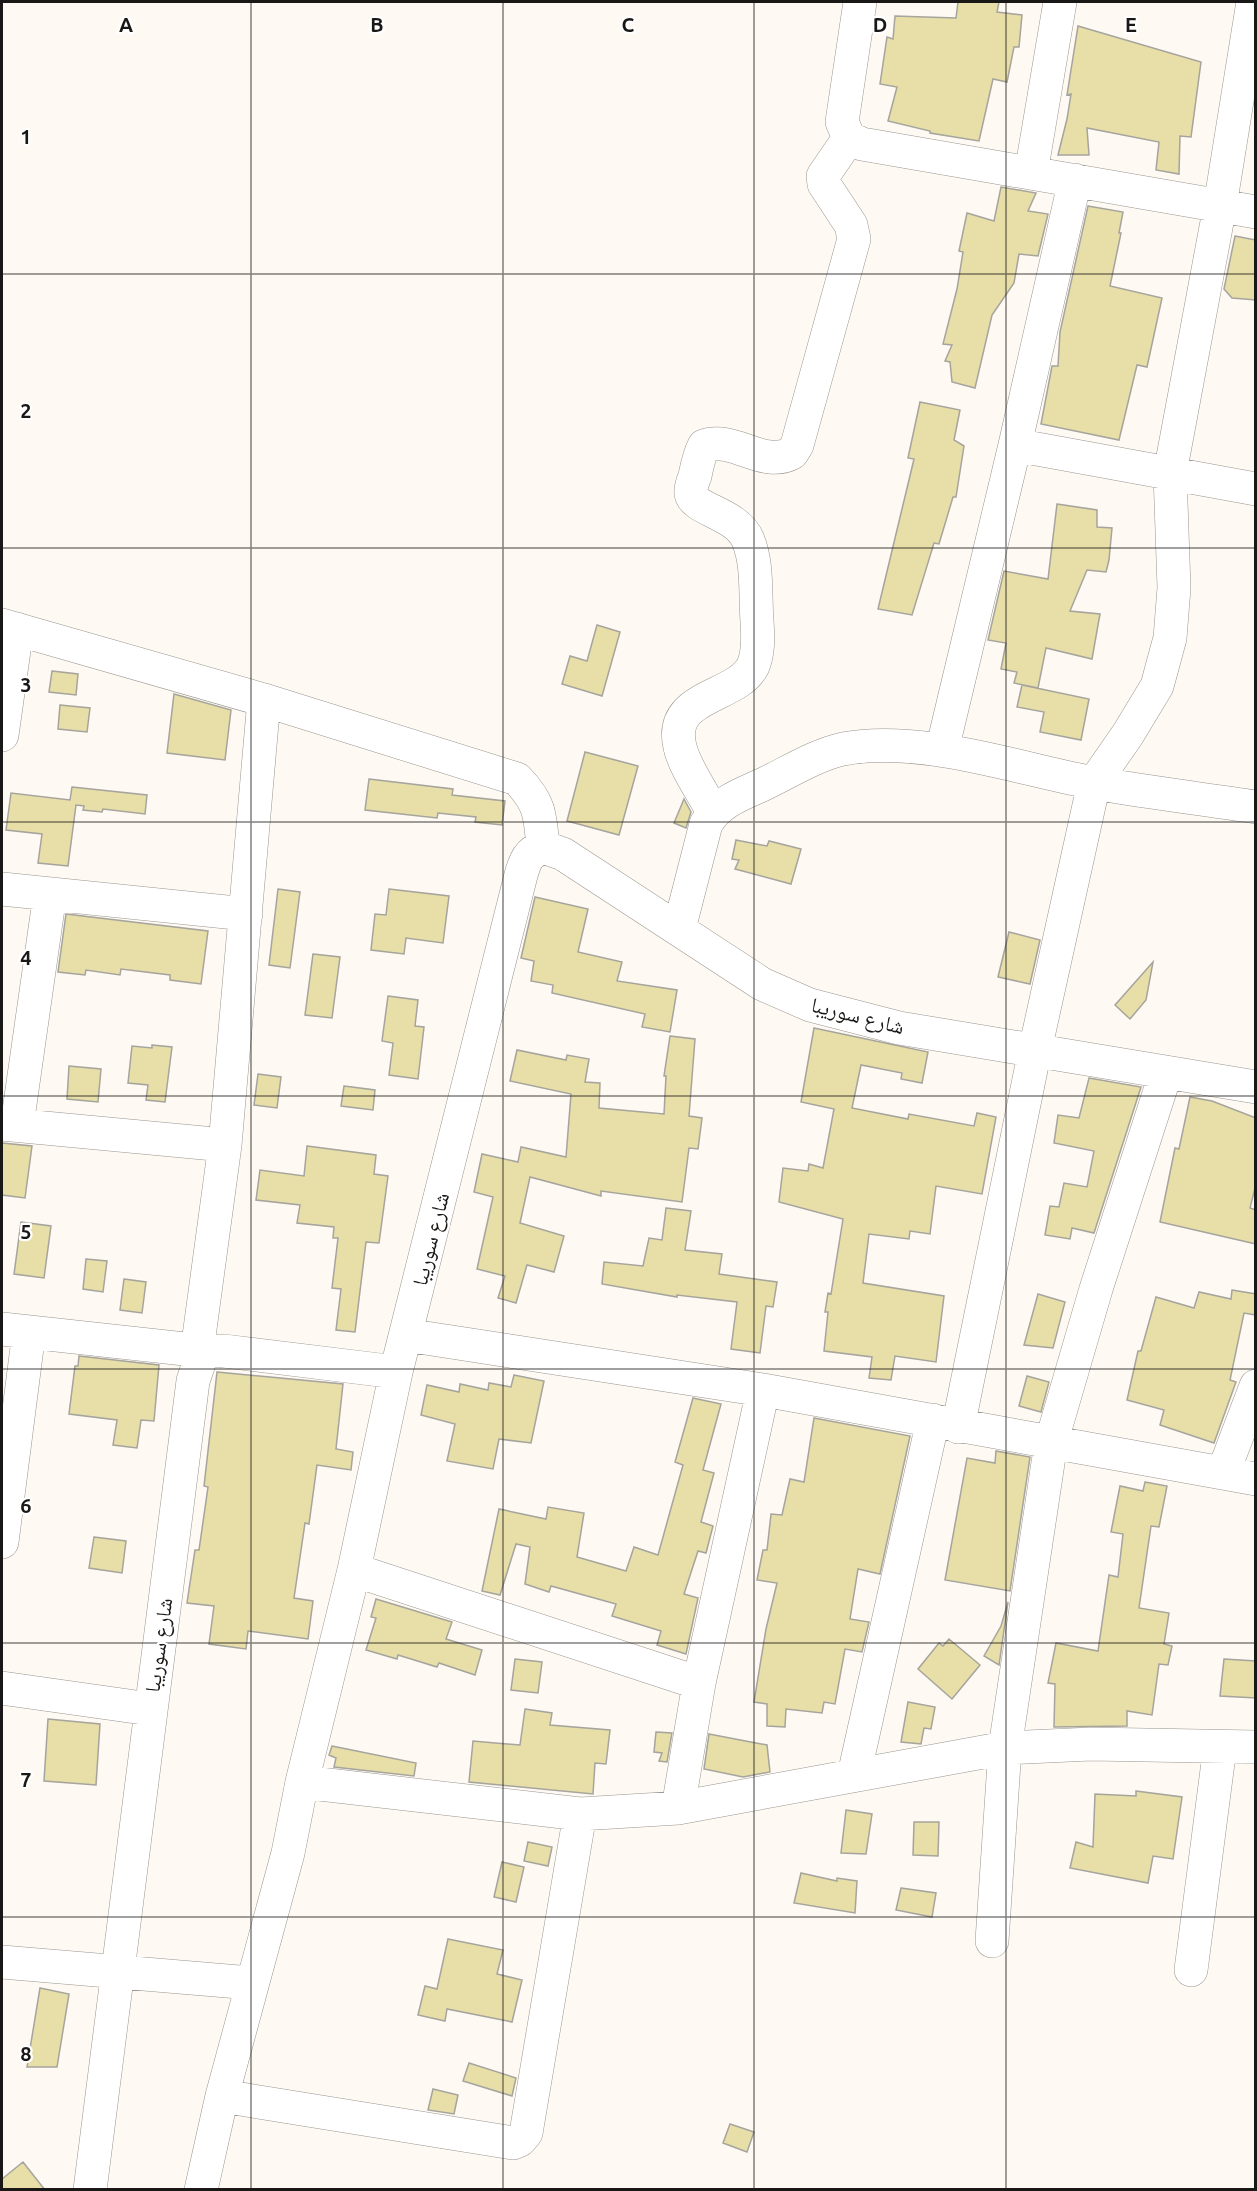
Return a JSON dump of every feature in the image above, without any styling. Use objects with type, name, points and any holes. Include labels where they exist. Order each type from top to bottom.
[{"type":"street","points":[[860,2],[842,122],[849,138],[862,144],[1256,212]]},
{"type":"street","points":[[1030,173],[1060,2]]},
{"type":"street","points":[[854,1775],[945,1423],[1035,1050],[1094,783],[1157,686],[1170,638],[1174,588],[1170,473],[1220,206],[1253,2]]},
{"type":"street","points":[[713,812],[680,748],[679,730],[683,717],[693,706],[743,678],[752,667],[758,637],[753,558],[748,538],[737,523],[720,513],[701,507],[693,500],[690,492],[704,446],[719,445],[776,459],[792,453],[796,445],[854,239],[851,225],[824,184],[823,176],[849,138]]},
{"type":"street","points":[[942,750],[1075,180]]},
{"type":"street","points":[[1015,445],[1256,489]]},
{"type":"street","points":[[2,735],[9,627],[264,700],[517,779],[533,796],[540,817],[543,847]]},
{"type":"street","name":"شارع سوريبا","points":[[90,2190],[150,1708],[193,1381],[200,1351],[225,1145],[264,700]]},
{"type":"street","points":[[679,929],[706,824],[713,812],[728,801],[819,757],[843,749],[873,746],[942,750],[1094,783],[1256,807]]},
{"type":"street","name":"شارع سوريبا","points":[[201,2190],[251,1983],[288,1853],[302,1782],[354,1570],[396,1372],[521,875],[526,859],[534,850],[543,847],[563,854],[762,984],[810,1005],[900,1028],[1256,1087]]},
{"type":"street","points":[[2,889],[246,914]]},
{"type":"street","points":[[50,894],[9,1125],[225,1145]]},
{"type":"street","points":[[992,1941],[1005,1749],[1051,1443],[1096,1289],[1166,1072]]},
{"type":"street","points":[[2,1542],[15,1330],[200,1351],[224,1351],[396,1372]]},
{"type":"street","points":[[406,1335],[763,1390],[1256,1479]]},
{"type":"street","points":[[1223,1473],[1256,1386]]},
{"type":"street","points":[[678,1808],[699,1683],[763,1390]]},
{"type":"street","points":[[354,1570],[699,1683]]},
{"type":"street","points":[[2,1688],[150,1708]]},
{"type":"street","points":[[302,1782],[580,1814],[678,1808],[1005,1749],[1091,1744],[1256,1748]]},
{"type":"street","points":[[1191,1970],[1220,1747]]},
{"type":"street","points":[[222,2096],[513,2143],[520,2140],[526,2133],[580,1814]]},
{"type":"street","points":[[2,1962],[251,1983]]},
{"type":"building","points":[[958,2],[999,2],[997,12],[1022,15],[1019,47],[1014,47],[1007,82],[993,79],[979,141],[930,133],[930,131],[888,121],[897,87],[880,84],[887,37],[893,39],[895,16],[956,18]]},
{"type":"building","points":[[1078,26],[1201,62],[1191,137],[1180,136],[1179,174],[1156,170],[1159,142],[1087,128],[1089,155],[1058,155],[1071,94],[1067,95]]},
{"type":"building","points":[[1001,187],[1036,193],[1028,211],[1048,214],[1038,256],[1019,254],[1014,283],[992,315],[975,388],[952,382],[950,362],[945,361],[952,345],[943,344],[957,289],[963,252],[959,251],[967,213],[994,221]]},
{"type":"building","points":[[1088,206],[1123,212],[1110,286],[1162,298],[1147,367],[1137,365],[1119,440],[1041,424],[1052,366],[1058,366],[1060,332]]},
{"type":"building","points":[[1235,236],[1256,240],[1256,300],[1232,298],[1224,289]]},
{"type":"building","points":[[920,402],[960,410],[954,440],[964,446],[956,497],[953,497],[939,544],[934,543],[912,615],[878,609],[914,459],[908,458]]},
{"type":"building","points":[[1057,504],[1097,510],[1097,527],[1112,528],[1109,560],[1106,572],[1087,570],[1070,611],[1100,614],[1092,659],[1046,648],[1038,688],[1014,683],[1017,672],[1001,669],[1006,643],[988,640],[1004,571],[1048,579]]},
{"type":"building","points":[[597,625],[620,632],[602,696],[562,684],[570,656],[587,661]]},
{"type":"building","points":[[52,671],[78,674],[76,695],[49,692]]},
{"type":"building","points":[[1022,685],[1089,699],[1081,740],[1040,732],[1044,712],[1017,707]]},
{"type":"building","points":[[174,694],[231,710],[225,760],[167,753]]},
{"type":"building","points":[[60,705],[90,708],[87,732],[58,729]]},
{"type":"building","points":[[585,752],[638,766],[619,835],[567,821]]},
{"type":"building","points":[[369,779],[453,789],[452,795],[505,801],[502,825],[475,822],[476,817],[438,813],[437,818],[365,810]]},
{"type":"building","points":[[72,787],[147,795],[145,814],[103,809],[102,812],[83,810],[84,806],[76,805],[68,866],[38,863],[42,834],[6,830],[11,793],[70,800]]},
{"type":"building","points":[[684,799],[691,812],[686,828],[674,823]]},
{"type":"building","points":[[736,840],[767,846],[769,841],[801,849],[791,884],[735,869],[739,860],[732,859]]},
{"type":"building","points":[[278,889],[300,892],[290,968],[269,965]]},
{"type":"building","points":[[389,889],[449,896],[443,943],[406,938],[404,954],[371,950],[375,914],[386,915]]},
{"type":"building","points":[[535,897],[588,909],[578,952],[622,962],[617,981],[677,990],[670,1032],[642,1027],[645,1014],[552,993],[553,985],[531,981],[534,961],[521,958]]},
{"type":"building","points":[[66,914],[208,931],[201,984],[170,980],[170,975],[121,969],[120,975],[86,970],[85,975],[58,972]]},
{"type":"building","points":[[1009,932],[1040,940],[1030,984],[998,977]]},
{"type":"building","points":[[313,954],[340,957],[332,1018],[305,1015]]},
{"type":"building","points":[[1153,962],[1146,1000],[1130,1019],[1115,1005]]},
{"type":"building","points":[[388,996],[418,1000],[415,1026],[424,1027],[418,1079],[389,1075],[393,1043],[382,1041]]},
{"type":"building","points":[[814,1028],[928,1052],[922,1083],[901,1079],[902,1073],[861,1065],[852,1108],[908,1119],[909,1114],[974,1126],[977,1113],[996,1117],[982,1194],[936,1186],[930,1234],[910,1231],[909,1239],[869,1234],[863,1283],[944,1296],[936,1362],[895,1356],[891,1380],[869,1378],[872,1357],[824,1351],[828,1312],[825,1312],[828,1293],[831,1294],[843,1219],[779,1202],[783,1168],[808,1171],[809,1164],[823,1168],[834,1109],[801,1102]]},
{"type":"building","points":[[670,1036],[695,1039],[689,1116],[702,1118],[698,1149],[689,1148],[682,1202],[601,1191],[601,1196],[530,1177],[520,1223],[564,1236],[554,1272],[527,1265],[516,1303],[498,1298],[505,1276],[477,1269],[493,1197],[474,1192],[482,1154],[518,1162],[521,1147],[566,1157],[571,1094],[510,1081],[517,1050],[566,1060],[567,1055],[589,1059],[585,1082],[600,1083],[599,1108],[664,1114],[666,1076],[664,1076]]},
{"type":"building","points":[[152,1045],[172,1047],[165,1102],[146,1100],[148,1085],[128,1083],[132,1046],[152,1048]]},
{"type":"building","points":[[69,1066],[101,1069],[98,1102],[67,1099]]},
{"type":"building","points":[[258,1074],[281,1077],[277,1108],[254,1105]]},
{"type":"building","points":[[1089,1078],[1141,1087],[1094,1233],[1072,1228],[1070,1239],[1045,1235],[1050,1206],[1059,1207],[1064,1183],[1087,1187],[1094,1151],[1054,1143],[1058,1115],[1079,1118]]},
{"type":"building","points":[[344,1086],[375,1090],[373,1110],[341,1106]]},
{"type":"building","points":[[1190,1097],[1212,1101],[1256,1118],[1256,1184],[1250,1208],[1256,1210],[1256,1244],[1160,1222],[1175,1148],[1179,1149]]},
{"type":"building","points":[[2,1143],[32,1146],[25,1198],[2,1195]]},
{"type":"building","points":[[307,1146],[376,1155],[374,1174],[388,1176],[379,1243],[366,1242],[355,1332],[336,1330],[341,1289],[332,1288],[338,1238],[333,1238],[334,1227],[297,1223],[300,1205],[256,1200],[260,1170],[304,1176]]},
{"type":"building","points":[[666,1208],[691,1211],[685,1250],[722,1254],[719,1274],[777,1282],[773,1307],[766,1306],[760,1353],[731,1349],[737,1302],[677,1295],[677,1297],[602,1284],[604,1262],[643,1266],[649,1238],[662,1240]]},
{"type":"building","points":[[21,1222],[51,1226],[44,1278],[14,1274]]},
{"type":"building","points":[[86,1259],[107,1261],[103,1292],[83,1289]]},
{"type":"building","points":[[124,1279],[146,1282],[142,1313],[120,1310]]},
{"type":"building","points":[[1232,1290],[1256,1294],[1256,1315],[1244,1313],[1230,1380],[1236,1382],[1214,1443],[1160,1425],[1164,1410],[1127,1400],[1138,1351],[1141,1351],[1156,1297],[1194,1308],[1199,1292],[1231,1299]]},
{"type":"building","points":[[1038,1294],[1065,1302],[1053,1348],[1024,1345]]},
{"type":"building","points":[[79,1356],[159,1365],[154,1421],[141,1420],[137,1448],[113,1445],[117,1420],[69,1414],[75,1366],[78,1366]]},
{"type":"building","points":[[217,1372],[343,1384],[336,1449],[353,1452],[351,1470],[317,1465],[309,1524],[305,1523],[294,1598],[313,1601],[308,1639],[248,1631],[246,1649],[209,1644],[214,1606],[187,1603],[195,1550],[199,1550],[208,1487],[204,1486]]},
{"type":"building","points":[[514,1375],[544,1381],[531,1443],[499,1439],[493,1469],[447,1461],[455,1424],[421,1415],[427,1385],[459,1392],[460,1384],[488,1390],[489,1383],[511,1387]]},
{"type":"building","points":[[1027,1376],[1049,1382],[1041,1412],[1019,1406]]},
{"type":"building","points":[[693,1398],[721,1404],[703,1470],[714,1473],[701,1522],[713,1526],[706,1553],[698,1551],[684,1594],[698,1598],[686,1654],[657,1645],[661,1631],[612,1616],[616,1604],[551,1586],[549,1592],[525,1584],[530,1547],[516,1544],[500,1595],[482,1591],[499,1509],[546,1519],[548,1507],[584,1513],[577,1557],[626,1571],[634,1547],[658,1555],[683,1465],[675,1462]]},
{"type":"building","points":[[814,1418],[910,1436],[880,1574],[858,1569],[850,1619],[869,1622],[862,1652],[845,1649],[835,1704],[824,1702],[822,1713],[786,1709],[785,1727],[767,1726],[767,1704],[754,1702],[766,1629],[777,1583],[757,1580],[763,1550],[767,1550],[771,1514],[782,1515],[790,1479],[804,1482]]},
{"type":"building","points":[[996,1451],[1030,1457],[1010,1591],[945,1580],[967,1458],[995,1463]]},
{"type":"building","points":[[1145,1482],[1167,1486],[1159,1527],[1151,1526],[1139,1608],[1169,1613],[1164,1644],[1172,1646],[1168,1665],[1159,1664],[1152,1715],[1127,1711],[1127,1726],[1054,1727],[1055,1684],[1048,1683],[1056,1643],[1098,1651],[1109,1575],[1118,1577],[1123,1534],[1111,1532],[1120,1486],[1143,1491]]},
{"type":"building","points":[[94,1537],[126,1541],[122,1573],[89,1568]]},
{"type":"building","points":[[376,1599],[452,1622],[446,1639],[482,1650],[475,1675],[439,1663],[437,1667],[398,1655],[397,1659],[366,1650],[376,1618],[371,1617]]},
{"type":"building","points":[[1008,1602],[999,1665],[984,1656],[1001,1626]]},
{"type":"building","points":[[949,1639],[980,1665],[952,1699],[918,1669],[939,1643],[943,1646]]},
{"type":"building","points":[[515,1659],[542,1662],[538,1693],[511,1690]]},
{"type":"building","points":[[1224,1659],[1256,1661],[1256,1698],[1220,1696]]},
{"type":"building","points":[[908,1702],[935,1707],[931,1729],[924,1728],[921,1744],[901,1742]]},
{"type":"building","points":[[525,1709],[552,1713],[550,1725],[610,1730],[606,1764],[595,1763],[593,1794],[469,1782],[473,1741],[520,1745]]},
{"type":"building","points":[[48,1719],[100,1724],[96,1785],[44,1781]]},
{"type":"building","points":[[656,1732],[672,1733],[667,1762],[659,1761],[662,1753],[654,1752]]},
{"type":"building","points":[[709,1734],[767,1745],[770,1772],[743,1777],[704,1769]]},
{"type":"building","points":[[332,1746],[416,1763],[414,1776],[334,1767],[336,1758],[329,1755]]},
{"type":"building","points":[[1136,1791],[1182,1797],[1173,1859],[1153,1856],[1148,1883],[1070,1868],[1076,1842],[1093,1847],[1095,1794],[1136,1796]]},
{"type":"building","points":[[846,1810],[872,1814],[866,1854],[841,1853]]},
{"type":"building","points":[[914,1822],[939,1822],[938,1856],[913,1855]]},
{"type":"building","points":[[528,1842],[552,1847],[548,1866],[524,1861]]},
{"type":"building","points":[[502,1862],[524,1867],[516,1902],[494,1897]]},
{"type":"building","points":[[801,1873],[837,1881],[837,1878],[857,1881],[855,1913],[794,1903]]},
{"type":"building","points":[[901,1888],[936,1893],[932,1917],[896,1910]]},
{"type":"building","points":[[448,1939],[503,1950],[497,1974],[522,1980],[512,2022],[447,2009],[445,2021],[418,2015],[425,1986],[437,1989]]},
{"type":"building","points":[[40,1988],[69,1994],[57,2067],[27,2067]]},
{"type":"building","points":[[469,2063],[516,2078],[512,2096],[463,2081]]},
{"type":"building","points":[[433,2089],[458,2095],[454,2114],[428,2110]]},
{"type":"building","points":[[730,2124],[754,2132],[747,2152],[723,2143]]},
{"type":"building","points":[[23,2162],[45,2190],[2,2190],[2,2179]]}]
